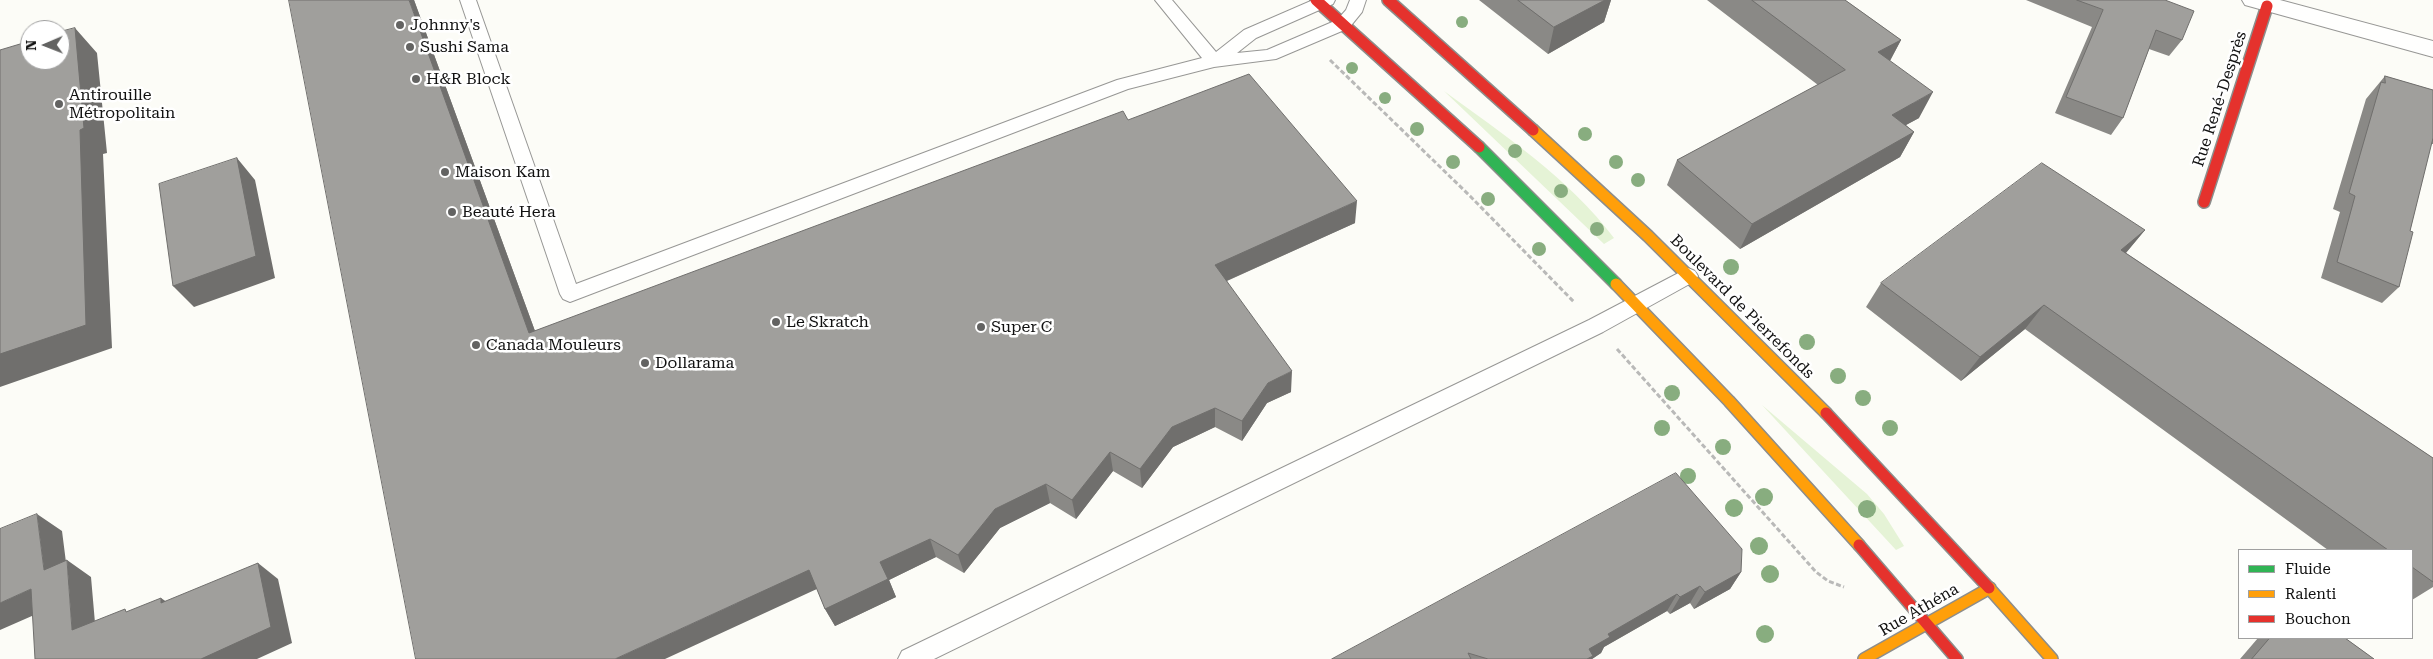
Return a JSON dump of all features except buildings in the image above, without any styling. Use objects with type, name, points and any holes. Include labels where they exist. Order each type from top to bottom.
[{"type":"main road","name":"Boulevard de Pierrefonds","points":[[1388,0],[1540,135],[1688,276],[1830,419],[1990,588],[2052,659]]},
{"type":"main road","points":[[1321,1],[1343,24],[1461,131],[1635,304],[1750,426],[1957,659]]},
{"type":"main road","name":"Rue René-Desprès","points":[[2204,202],[2260,3]]},
{"type":"main road","name":"Rue Athéna","points":[[1864,659],[1990,588]]},
{"type":"street","points":[[2260,3],[2433,49]]},
{"type":"lane","points":[[468,0],[570,294],[1123,84],[1214,61],[1270,55],[1343,24],[1354,12],[1358,0]]},
{"type":"lane","points":[[1163,0],[1214,61]]},
{"type":"lane","points":[[1214,61],[1250,34],[1321,1]]},
{"type":"lane","points":[[910,659],[1596,326],[1688,276]]},
{"type":"path","points":[[1329,58],[1578,305]]},
{"type":"path","points":[[1628,362],[1816,572],[1828,581],[1845,587]]},
{"type":"green space","points":[[1444,91],[1535,158],[1577,196],[1614,238],[1604,244]]},
{"type":"green space","points":[[1762,405],[1867,494],[1884,514],[1904,546],[1896,550]]},
{"type":"traffic: fast","points":[[1479,147],[1616,284]]},
{"type":"traffic: slow","points":[[1533,130],[1648,236],[1826,413]]},
{"type":"traffic: slow","points":[[1616,284],[1729,401],[1859,545]]},
{"type":"traffic: slow","points":[[1989,588],[2052,659]]},
{"type":"traffic: slow","points":[[1864,659],[1990,588]]},
{"type":"traffic: jam","points":[[1316,0],[1479,147]]},
{"type":"traffic: jam","points":[[1388,0],[1533,130]]},
{"type":"traffic: jam","points":[[2204,202],[2267,6]]},
{"type":"traffic: jam","points":[[1826,413],[1989,588]]},
{"type":"traffic: jam","points":[[1859,545],[1957,659]]},
{"type":"place","name":"Johnny's","points":[[400,25]]},
{"type":"place","name":"Sushi Sama","points":[[410,47]]},
{"type":"place","name":"H&R Block","points":[[416,79]]},
{"type":"place","name":"Antirouille Métropolitain","points":[[59,104]]},
{"type":"place","name":"Maison Kam","points":[[445,172]]},
{"type":"place","name":"Beauté Hera","points":[[452,212]]},
{"type":"place","name":"Le Skratch","points":[[776,322]]},
{"type":"place","name":"Super C","points":[[981,327]]},
{"type":"place","name":"Canada Mouleurs","points":[[476,345]]},
{"type":"place","name":"Dollarama","points":[[645,363]]}]
